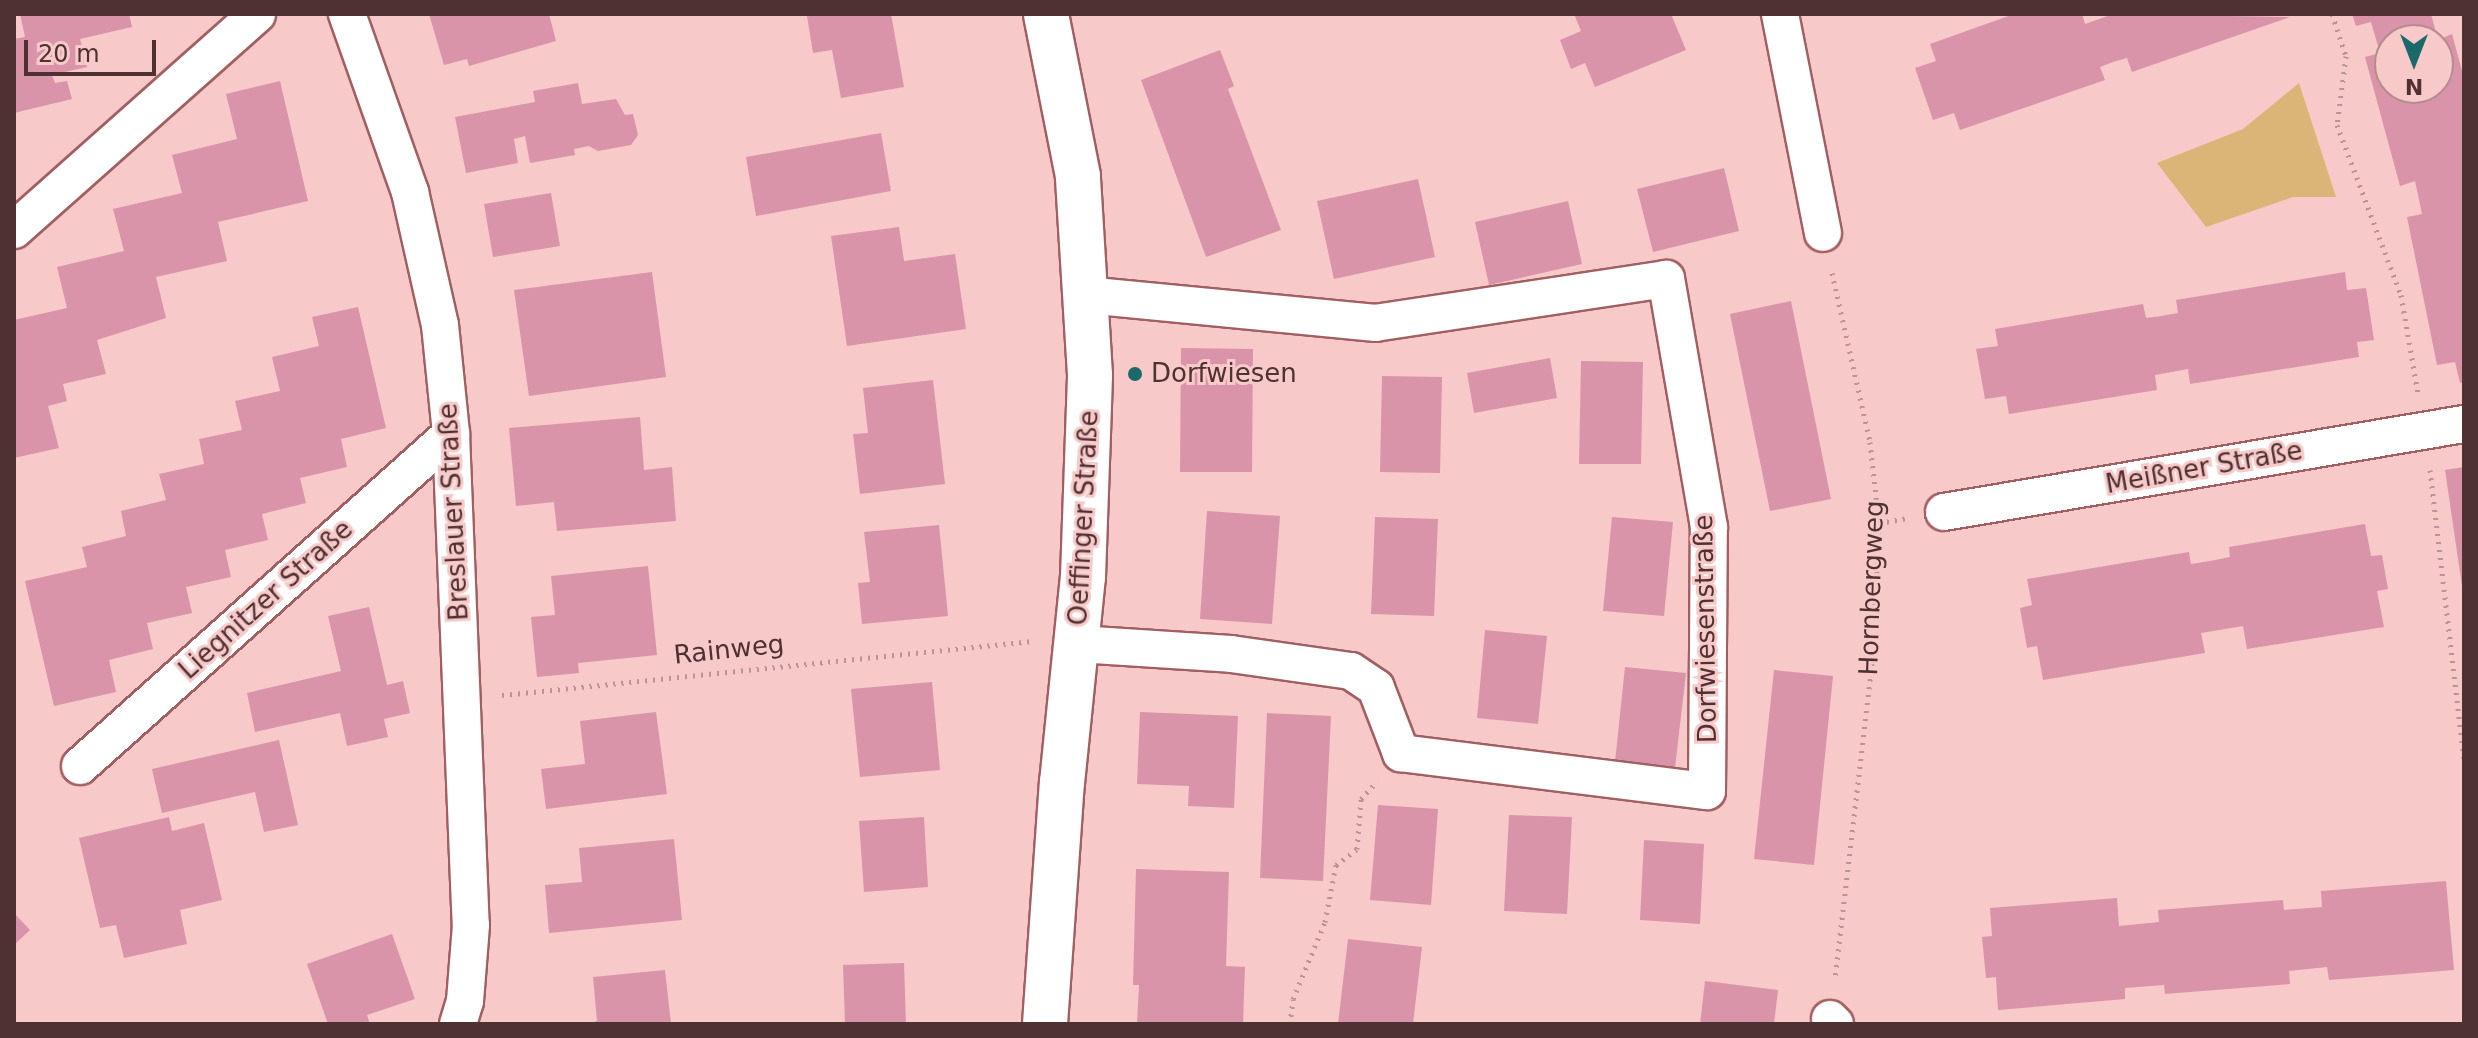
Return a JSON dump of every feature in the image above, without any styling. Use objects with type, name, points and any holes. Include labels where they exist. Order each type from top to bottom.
[{"type":"street","points":[[14,230],[257,14]]},
{"type":"street","name":"Breslauer Straße","points":[[347,14],[410,192],[440,325],[451,434],[465,699],[471,925],[465,1001],[458,1024]]},
{"type":"street","name":"Oeffinger Straße","points":[[1045,1024],[1062,783],[1078,644],[1089,405],[1078,176],[1046,14]]},
{"type":"street","points":[[1780,14],[1823,233]]},
{"type":"street","name":"Dorfwiesenstraße","points":[[1084,295],[1376,323],[1666,279],[1709,527],[1707,791],[1401,753]]},
{"type":"street","name":"Meißner Straße","points":[[1944,512],[2464,424]]},
{"type":"street","name":"Liegnitzer Straße","points":[[80,766],[451,434]]},
{"type":"street","points":[[1078,644],[1231,654],[1351,671],[1376,688],[1401,753]]},
{"type":"path","points":[[2332,14],[2346,56],[2337,125],[2401,295],[2425,431],[2464,760]]},
{"type":"path","name":"Hornbergweg","points":[[1823,233],[1870,442],[1879,523],[1871,670],[1833,1022]]},
{"type":"path","name":"Rainweg","points":[[465,699],[997,642]]},
{"type":"path","points":[[1290,1024],[1293,999],[1325,922],[1336,865],[1357,849],[1361,799],[1401,753]]},
{"type":"shaded area","points":[[2299,83],[2336,197],[2293,197],[2206,227],[2157,163],[2243,129]]},
{"type":"building","points":[[20,14],[129,14],[132,27],[80,39],[87,67],[52,75],[55,83],[67,81],[72,99],[14,113],[14,39],[25,37]]},
{"type":"building","points":[[429,14],[549,14],[556,41],[469,66],[467,59],[444,65]]},
{"type":"building","points":[[891,14],[904,87],[841,98],[832,50],[813,53],[807,16]]},
{"type":"building","points":[[1574,14],[1671,14],[1686,50],[1595,87],[1585,63],[1571,69],[1560,40],[1581,31]]},
{"type":"building","points":[[2014,14],[2082,14],[2085,24],[2113,14],[2290,17],[2132,72],[2127,58],[2113,62],[2100,67],[2105,80],[1960,130],[1954,113],[1933,120],[1915,68],[1936,61],[1930,44]]},
{"type":"building","points":[[2352,14],[2431,14],[2434,24],[2374,24],[2374,32],[2371,22],[2356,26]]},
{"type":"building","points":[[2454,41],[2464,78],[2464,382],[2460,383],[2455,362],[2437,365],[2407,217],[2422,214],[2415,181],[2400,186],[2378,104],[2454,104]]},
{"type":"building","points":[[1220,50],[1234,86],[1228,89],[1281,230],[1206,257],[1141,80]]},
{"type":"building","points":[[2374,55],[2374,90],[2365,57]]},
{"type":"building","points":[[280,81],[308,201],[218,222],[227,261],[156,277],[166,318],[97,340],[106,374],[63,384],[67,401],[48,406],[59,448],[14,458],[14,320],[67,308],[57,267],[124,251],[113,209],[182,193],[172,155],[237,139],[226,94]]},
{"type":"building","points":[[578,83],[582,104],[616,99],[625,115],[633,114],[638,135],[631,145],[598,151],[589,146],[574,149],[575,155],[530,163],[525,136],[514,139],[518,163],[466,173],[455,117],[535,102],[533,91]]},
{"type":"building","points":[[881,133],[891,191],[756,216],[746,157]]},
{"type":"building","points":[[1724,168],[1739,231],[1653,252],[1637,189]]},
{"type":"building","points":[[1418,179],[1435,257],[1334,279],[1317,201]]},
{"type":"building","points":[[551,193],[560,246],[493,257],[484,204]]},
{"type":"building","points":[[1568,201],[1582,264],[1489,285],[1475,222]]},
{"type":"building","points":[[899,227],[904,261],[955,254],[966,329],[847,346],[831,236]]},
{"type":"building","points":[[652,272],[666,377],[529,396],[514,290]]},
{"type":"building","points":[[2345,272],[2347,290],[2366,288],[2374,340],[2357,342],[2359,357],[2190,384],[2188,369],[2155,375],[2157,390],[2009,414],[2006,396],[1985,399],[1976,349],[1998,346],[1995,329],[2143,304],[2146,318],[2161,316],[2178,313],[2176,300]]},
{"type":"building","points":[[1791,301],[1831,499],[1770,511],[1730,314]]},
{"type":"building","points":[[358,307],[386,428],[341,439],[347,467],[300,478],[306,503],[262,514],[268,540],[225,550],[231,577],[186,587],[192,613],[147,623],[153,649],[109,660],[116,692],[54,706],[25,581],[87,567],[82,547],[126,536],[121,511],[166,500],[159,474],[204,464],[199,439],[242,430],[235,401],[280,391],[272,357],[319,346],[312,317]]},
{"type":"building","points":[[1181,348],[1253,349],[1252,472],[1180,472]]},
{"type":"building","points":[[1550,358],[1557,398],[1474,413],[1467,373]]},
{"type":"building","points":[[1581,361],[1643,362],[1641,464],[1579,464]]},
{"type":"building","points":[[1382,376],[1442,377],[1440,473],[1380,472]]},
{"type":"building","points":[[933,380],[945,484],[860,494],[853,434],[868,433],[863,388]]},
{"type":"building","points":[[640,417],[644,470],[672,467],[676,521],[557,531],[554,502],[516,506],[509,428]]},
{"type":"building","points":[[2464,467],[2464,586],[2462,586],[2445,470]]},
{"type":"building","points":[[1207,511],[1280,516],[1272,624],[1200,619]]},
{"type":"building","points":[[1375,517],[1438,519],[1434,616],[1371,614]]},
{"type":"building","points":[[1612,517],[1673,522],[1664,616],[1603,611]]},
{"type":"building","points":[[2365,524],[2371,556],[2382,555],[2388,589],[2377,591],[2384,627],[2247,649],[2243,626],[2201,633],[2205,653],[2043,680],[2037,646],[2027,648],[2020,608],[2032,605],[2027,579],[2189,552],[2191,564],[2210,561],[2230,557],[2229,547]]},
{"type":"building","points":[[939,525],[948,616],[862,624],[858,583],[870,582],[864,532]]},
{"type":"building","points":[[648,566],[657,655],[578,663],[579,673],[537,677],[531,617],[555,615],[551,576]]},
{"type":"building","points":[[369,607],[387,685],[403,681],[410,713],[384,719],[388,737],[347,746],[340,713],[255,732],[247,693],[341,671],[328,616]]},
{"type":"building","points":[[1485,630],[1547,636],[1538,724],[1477,718]]},
{"type":"building","points":[[1625,667],[1686,673],[1675,768],[1615,762]]},
{"type":"building","points":[[1774,670],[1833,676],[1814,865],[1754,859]]},
{"type":"building","points":[[932,682],[940,770],[860,777],[851,689]]},
{"type":"building","points":[[656,712],[667,794],[546,809],[541,769],[585,764],[580,721]]},
{"type":"building","points":[[1140,712],[1238,716],[1234,808],[1188,806],[1189,786],[1137,784]]},
{"type":"building","points":[[1267,713],[1331,716],[1323,881],[1260,878]]},
{"type":"building","points":[[279,740],[298,825],[264,832],[255,792],[162,813],[152,769]]},
{"type":"building","points":[[1378,805],[1438,809],[1431,905],[1370,900]]},
{"type":"building","points":[[1509,815],[1572,817],[1567,914],[1504,911]]},
{"type":"building","points":[[169,817],[172,831],[204,823],[222,900],[180,910],[187,944],[124,958],[116,925],[100,928],[79,838]]},
{"type":"building","points":[[924,817],[928,887],[864,892],[859,821]]},
{"type":"building","points":[[674,839],[682,920],[549,933],[545,885],[582,882],[579,848]]},
{"type":"building","points":[[1644,840],[1704,844],[1700,924],[1640,920]]},
{"type":"building","points":[[1136,869],[1229,872],[1226,966],[1245,967],[1243,1024],[1137,1024],[1139,985],[1133,985]]},
{"type":"building","points":[[2446,881],[2454,970],[2329,980],[2327,967],[2289,971],[2290,984],[2165,994],[2164,985],[2125,988],[2125,999],[1998,1010],[1996,977],[1986,978],[1982,937],[1992,936],[1990,908],[2117,898],[2119,926],[2159,922],[2158,910],[2283,900],[2284,910],[2322,907],[2321,891]]},
{"type":"building","points":[[14,913],[30,930],[14,945]]},
{"type":"building","points":[[392,934],[415,999],[367,1015],[370,1024],[328,1024],[307,964]]},
{"type":"building","points":[[1348,939],[1422,947],[1413,1024],[1338,1024]]},
{"type":"building","points":[[904,963],[906,1024],[845,1024],[843,965]]},
{"type":"building","points":[[665,970],[671,1024],[586,1024],[597,1021],[593,977]]},
{"type":"building","points":[[1705,981],[1778,990],[1774,1024],[1700,1024]]},
{"type":"place","name":"Dorfwiesen","points":[[1135,374]]}]
